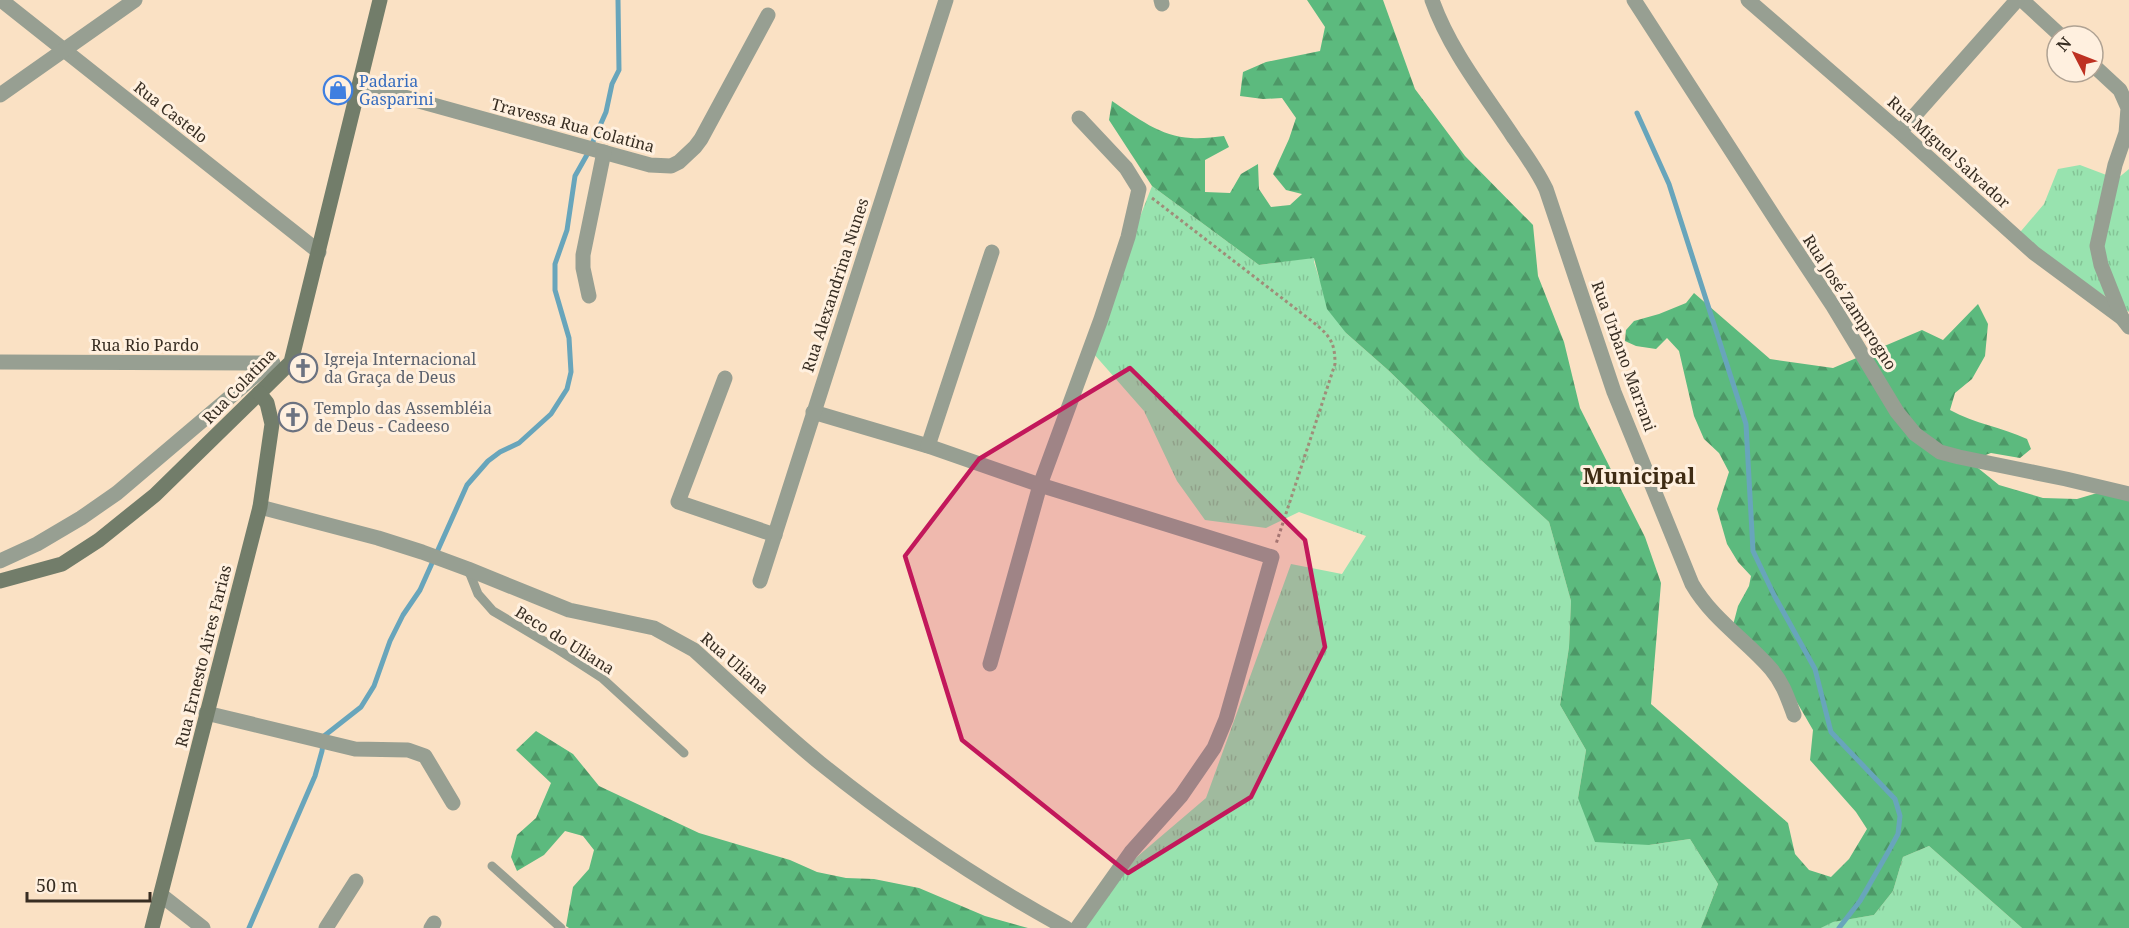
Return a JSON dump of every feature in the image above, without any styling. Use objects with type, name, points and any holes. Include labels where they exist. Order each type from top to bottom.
[{"type":"main road","name":"Rua Colatina","points":[[0,581],[62,564],[99,540],[155,495],[291,362],[361,85],[380,0]]},
{"type":"main road","name":"Rua Ernesto Aires Farias","points":[[152,928],[260,507],[272,424],[267,403],[259,393]]},
{"type":"street","name":"Rua Castelo","points":[[1,0],[319,252]]},
{"type":"street","points":[[0,95],[135,0]]},
{"type":"street","name":"Rua Alexandrina Nunes","points":[[760,581],[946,0]]},
{"type":"street","name":"Rua Urbano Marrani","points":[[1432,0],[1437,15],[1459,56],[1532,161],[1546,189],[1614,392],[1692,584],[1718,620],[1771,669],[1784,689],[1794,715]]},
{"type":"street","name":"Rua José Zamprogno","points":[[1634,0],[1833,306],[1897,412],[1915,434],[1940,452],[1959,458],[2129,494]]},
{"type":"street","name":"Rua Miguel Salvador","points":[[1748,0],[1900,132],[2034,253],[2126,322]]},
{"type":"street","points":[[1900,132],[2020,0],[2047,24]]},
{"type":"street","name":"Travessa Rua Colatina","points":[[361,85],[660,167],[671,166],[680,162],[701,139],[768,15]]},
{"type":"street","points":[[2105,76],[2120,90],[2127,102],[2128,117],[2097,246],[2101,265],[2126,322]]},
{"type":"street","points":[[990,664],[1040,485],[1101,319],[1128,237],[1139,189],[1130,172],[1079,118]]},
{"type":"street","points":[[589,296],[583,255],[593,149]]},
{"type":"street","points":[[928,446],[992,252]]},
{"type":"street","name":"Rua Rio Pardo","points":[[0,362],[291,362]]},
{"type":"street","name":"Rua Colatina","points":[[0,561],[37,544],[117,493],[269,363]]},
{"type":"street","points":[[725,378],[678,502],[775,535]]},
{"type":"street","points":[[813,412],[928,446],[1040,485],[1272,557],[1226,719],[1214,748],[1181,796],[1131,852],[1077,928]]},
{"type":"street","name":"Rua Uliana","points":[[260,507],[378,538],[440,558],[569,610],[654,628],[675,638],[694,650],[819,762],[891,817],[1025,905],[1066,928]]},
{"type":"street","points":[[206,713],[356,749],[408,750],[425,756],[453,803]]},
{"type":"street","points":[[326,928],[356,881]]},
{"type":"street","points":[[161,895],[204,928]]},
{"type":"lane","name":"Beco do Uliana","points":[[468,569],[478,594],[494,611],[602,678],[684,753]]},
{"type":"lane","points":[[492,866],[561,928]]},
{"type":"path","points":[[1139,189],[1313,322],[1327,334],[1335,348],[1335,364],[1272,557]]},
{"type":"highlighted area","points":[[1130,368],[1305,540],[1325,647],[1251,797],[1128,873],[962,740],[905,556],[979,459]]},
{"type":"green space","points":[[1307,0],[1383,0],[1415,89],[1465,156],[1533,225],[1538,276],[1564,342],[1580,408],[1645,537],[1661,583],[1651,704],[1788,823],[1795,854],[1809,870],[1831,877],[1849,859],[1867,829],[1856,812],[1810,760],[1813,730],[1780,673],[1732,629],[1738,606],[1749,586],[1751,576],[1738,562],[1727,544],[1717,509],[1729,472],[1719,453],[1704,439],[1694,416],[1679,351],[1667,338],[1656,349],[1636,346],[1625,341],[1626,330],[1634,321],[1686,303],[1694,293],[1770,359],[1833,368],[1922,330],[1943,340],[1978,304],[1988,324],[1985,356],[1972,379],[1955,393],[1950,410],[2027,439],[2031,449],[2020,458],[1991,453],[1972,460],[1973,464],[1999,485],[2043,498],[2077,499],[2104,491],[2129,490],[2129,928],[2022,928],[1929,846],[1903,857],[1893,891],[1874,915],[1833,922],[1821,928],[1701,928],[1718,884],[1690,839],[1649,845],[1595,842],[1578,798],[1586,750],[1560,705],[1569,647],[1571,601],[1549,522],[1346,333],[1327,309],[1314,258],[1259,265],[1152,186],[1109,120],[1112,101],[1149,125],[1169,134],[1195,138],[1224,136],[1229,147],[1205,160],[1205,192],[1230,193],[1241,174],[1258,164],[1259,189],[1271,207],[1290,205],[1302,194],[1286,190],[1273,174],[1296,118],[1282,98],[1263,99],[1240,96],[1243,72],[1266,62],[1320,51],[1325,27]]},
{"type":"green space","points":[[2080,165],[2117,179],[2129,169],[2129,312],[2016,237],[2044,204],[2058,169]]},
{"type":"green space","points":[[1152,186],[1259,265],[1315,257],[1314,262],[1319,278],[1346,333],[1549,522],[1571,601],[1569,647],[1560,705],[1586,750],[1578,798],[1649,845],[1690,839],[1718,884],[1701,928],[1064,928],[1077,922],[1104,885],[1206,798],[1291,564],[1342,574],[1366,536],[1299,512],[1266,528],[1205,520],[1177,481],[1144,411],[1093,353],[1129,245]]},
{"type":"green space","points":[[536,731],[573,754],[599,786],[699,833],[790,860],[817,872],[846,878],[874,879],[919,888],[985,916],[1028,928],[569,928],[566,926],[573,887],[589,869],[594,850],[583,836],[565,831],[544,855],[517,871],[511,857],[517,835],[536,818],[551,783],[516,750]]},
{"type":"green space","points":[[1929,846],[2022,928],[1821,928],[1832,922],[1874,915],[1893,891],[1903,857]]},
{"type":"waterway","points":[[249,928],[315,776],[324,736],[361,707],[374,686],[390,641],[403,615],[420,590],[467,485],[488,461],[519,443],[551,414],[567,389],[571,372],[569,338],[555,290],[555,264],[567,230],[575,176],[606,112],[612,84],[619,70],[618,0]]},
{"type":"waterway","points":[[1637,113],[1669,184],[1746,424],[1753,551],[1774,595],[1815,669],[1831,732],[1895,799],[1900,816],[1898,834],[1860,901],[1839,928]]},
{"type":"place","name":"Padaria Gasparini","points":[[338,90]]},
{"type":"place","name":"Igreja Internacional da Graça de Deus","points":[[303,368]]},
{"type":"place","name":"Templo das Assembléia de Deus - Cadeeso","points":[[293,417]]},
{"type":"district","name":"Municipal","points":[[1639,476]]}]
